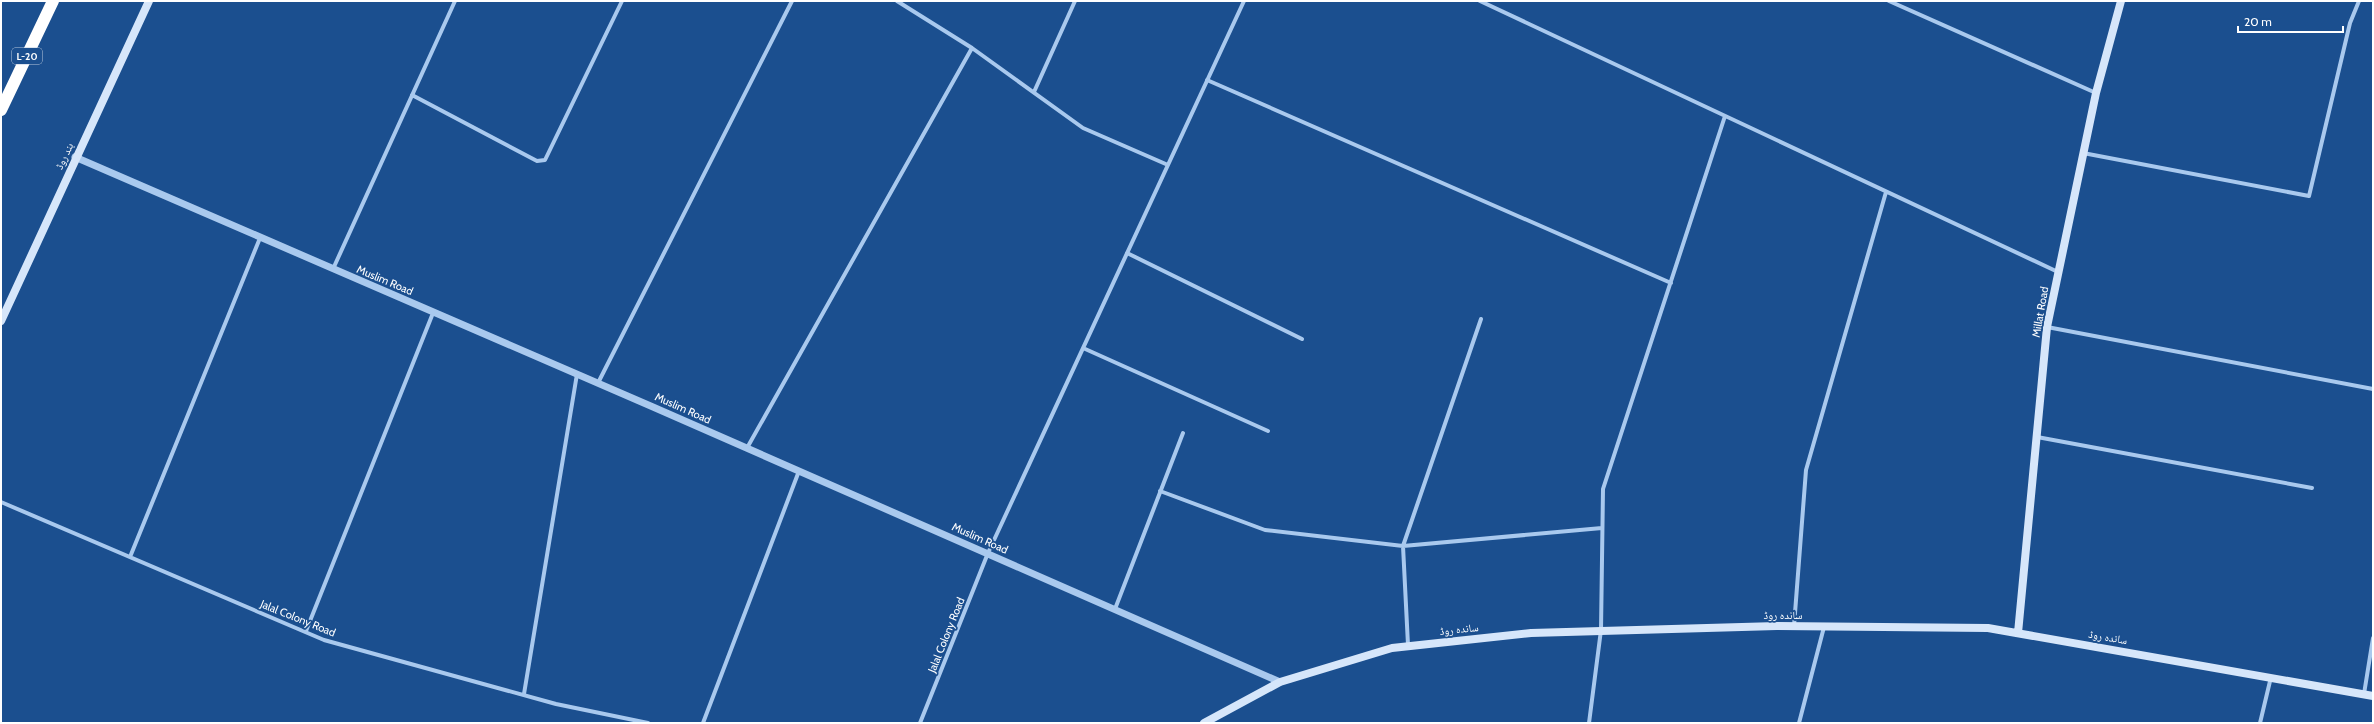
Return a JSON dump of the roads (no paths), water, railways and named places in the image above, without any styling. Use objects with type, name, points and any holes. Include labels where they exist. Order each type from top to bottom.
[{"type":"highway","name":"L-20","points":[[1,110],[53,1]]},
{"type":"main road","name":"بند روڈ","points":[[1,320],[75,157],[149,1]]},
{"type":"main road","name":"Millat Road","points":[[2018,633],[2047,327],[2096,93],[2121,1]]},
{"type":"main road","name":"ساندہ روڈ","points":[[1204,723],[1280,682],[1392,648],[1408,645],[1531,633],[1601,630],[1794,626],[1988,628],[2373,696]]},
{"type":"street","points":[[332,269],[454,1]]},
{"type":"street","points":[[412,95],[537,161],[545,160],[622,1]]},
{"type":"street","points":[[598,383],[792,1]]},
{"type":"street","points":[[897,1],[972,48],[1083,128],[1168,165]]},
{"type":"street","points":[[1034,92],[1075,1]]},
{"type":"street","name":"Jalal Colony Road","points":[[920,723],[988,554],[1244,1]]},
{"type":"street","points":[[1480,1],[2058,272]]},
{"type":"street","points":[[1889,1],[2096,93]]},
{"type":"street","points":[[2083,153],[2309,196],[2350,23],[2359,1]]},
{"type":"street","points":[[747,448],[972,48]]},
{"type":"street","points":[[1207,80],[1671,283]]},
{"type":"street","points":[[1589,723],[1601,630],[1603,490],[1725,116]]},
{"type":"street","name":"Muslim Road","points":[[75,157],[598,383],[1280,682]]},
{"type":"street","points":[[1794,626],[1806,470],[1886,192]]},
{"type":"street","points":[[130,557],[260,238]]},
{"type":"street","points":[[1127,253],[1302,339]]},
{"type":"street","points":[[306,631],[433,313]]},
{"type":"street","points":[[1408,645],[1403,546],[1481,319]]},
{"type":"street","points":[[2047,327],[2373,390]]},
{"type":"street","points":[[1083,348],[1268,431]]},
{"type":"street","points":[[524,694],[577,374]]},
{"type":"street","points":[[1115,609],[1183,433]]},
{"type":"street","points":[[2037,437],[2312,488]]},
{"type":"street","points":[[703,723],[799,471]]},
{"type":"street","points":[[1160,491],[1265,530],[1403,546],[1602,528]]},
{"type":"street","name":"Jalal Colony Road","points":[[1,502],[306,631],[324,640],[556,704],[648,723]]},
{"type":"street","points":[[1799,723],[1824,626]]},
{"type":"street","points":[[2364,694],[2373,638]]},
{"type":"street","points":[[2260,723],[2271,677]]}]
